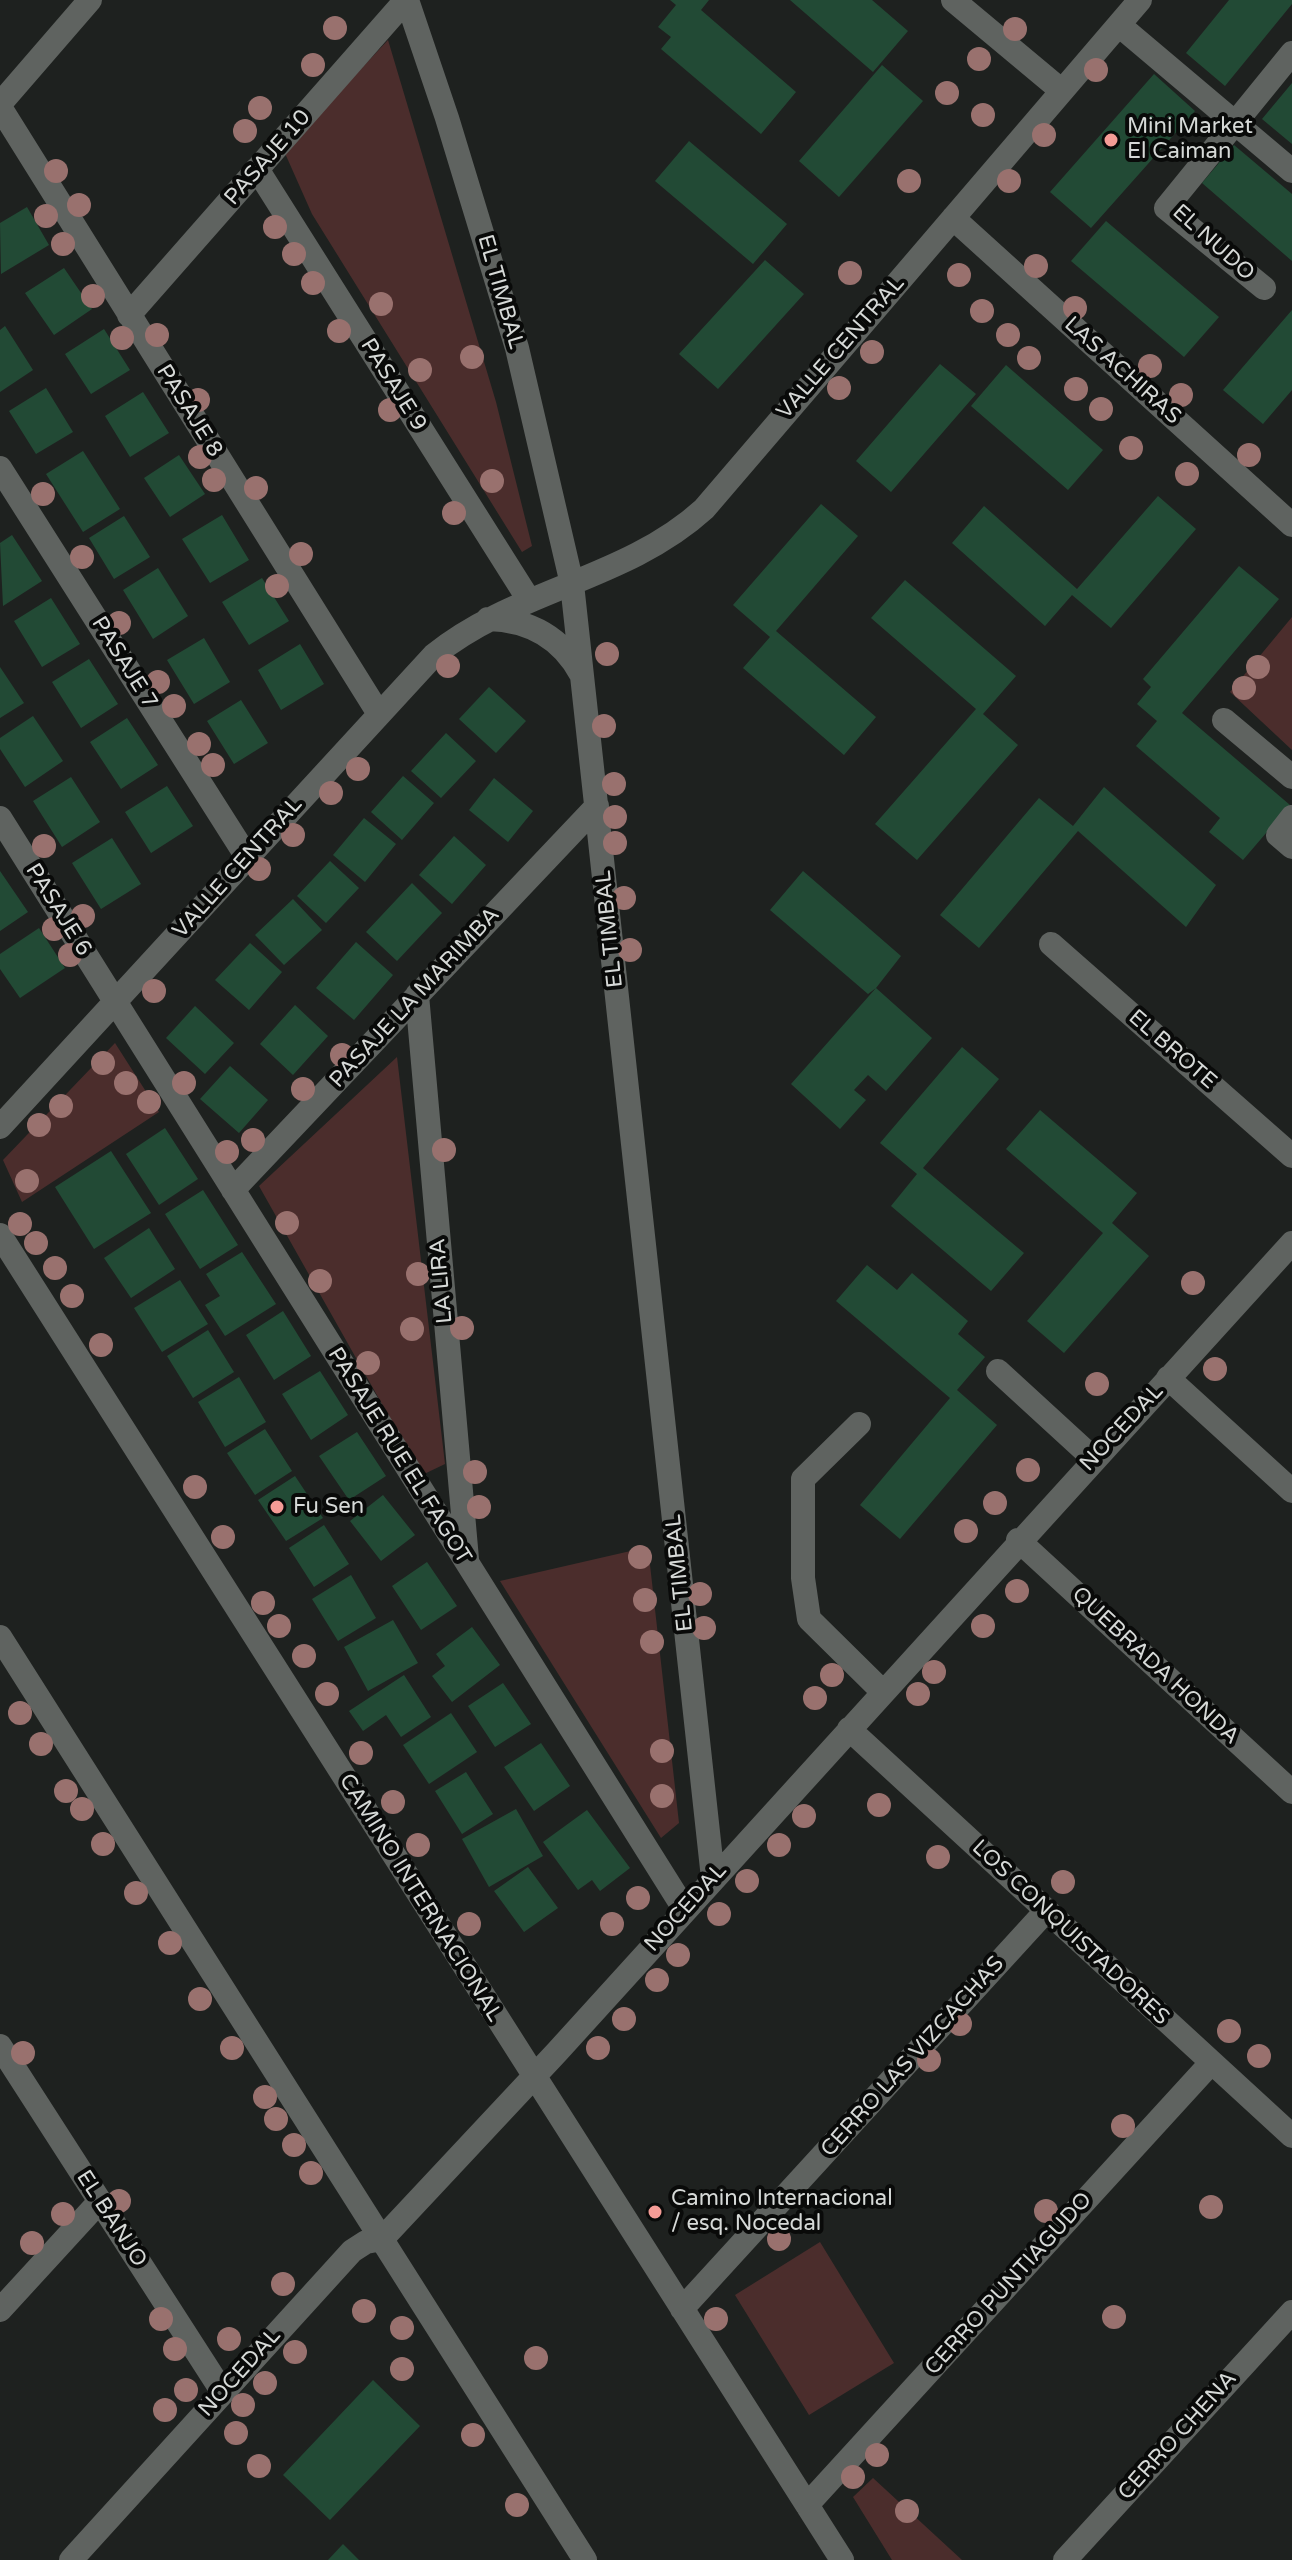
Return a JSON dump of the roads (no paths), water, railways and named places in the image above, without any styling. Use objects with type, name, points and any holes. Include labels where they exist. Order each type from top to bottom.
[{"type":"street","points":[[0,106],[90,0]]},
{"type":"street","name":"PASAJE 10","points":[[129,315],[406,0]]},
{"type":"street","name":"EL TIMBAL","points":[[406,0],[452,133],[517,348],[572,584],[713,1878]]},
{"type":"street","points":[[953,0],[1062,91]]},
{"type":"street","name":"VALLE CENTRAL","points":[[0,1127],[434,655],[485,619],[639,556],[683,528],[704,509],[1140,0]]},
{"type":"street","points":[[1119,25],[1292,171]]},
{"type":"street","name":"EL NUDO","points":[[1264,288],[1166,208],[1292,53]]},
{"type":"street","name":"PASAJE 8","points":[[0,106],[379,714]]},
{"type":"street","name":"PASAJE 9","points":[[257,169],[529,600]]},
{"type":"street","name":"LAS ACHIRAS","points":[[953,218],[1292,525]]},
{"type":"street","name":"PASAJE 7","points":[[0,468],[247,857]]},
{"type":"street","points":[[485,619],[525,623],[543,632],[573,658],[583,676]]},
{"type":"street","points":[[1224,720],[1292,777]]},
{"type":"street","name":"PASAJE LA MARIMBA","points":[[233,1190],[597,806]]},
{"type":"street","points":[[1292,817],[1278,835],[1292,847]]},
{"type":"street","name":"PASAJE 6","points":[[0,818],[116,1001]]},
{"type":"street","name":"EL BROTE","points":[[1051,944],[1292,1156]]},
{"type":"street","name":"LA LIRA","points":[[417,995],[468,1566]]},
{"type":"street","name":"PASAJE RUE EL FAGOT","points":[[116,1001],[685,1910]]},
{"type":"street","name":"CAMINO INTERNACIONAL","points":[[0,1235],[842,2560]]},
{"type":"street","name":"NOCEDAL","points":[[71,2560],[352,2251],[366,2242],[382,2239],[534,2077],[1018,1540],[1292,1243]]},
{"type":"street","points":[[998,1371],[1094,1459]]},
{"type":"street","points":[[1168,1378],[1292,1491]]},
{"type":"street","points":[[859,1424],[803,1479],[803,1578],[809,1619],[882,1691]]},
{"type":"street","name":"QUEBRADA HONDA","points":[[1018,1540],[1292,1792]]},
{"type":"street","points":[[0,1637],[585,2560]]},
{"type":"street","name":"LOS CONQUISTADORES","points":[[849,1729],[1292,2136]]},
{"type":"street","name":"CERRO LAS VIZCACHAS","points":[[682,2309],[1046,1911]]},
{"type":"street","name":"EL BANJO","points":[[0,2048],[222,2391]]},
{"type":"street","name":"CERRO PUNTIAGUDO","points":[[807,2505],[1211,2063]]},
{"type":"street","points":[[0,2310],[100,2201]]},
{"type":"street","name":"CERRO CHENA","points":[[1065,2560],[1292,2312]]},
{"type":"place","name":"Mini Market El Caiman","points":[[1111,140]]},
{"type":"place","name":"Fu Sen","points":[[277,1507]]},
{"type":"place","name":"Camino Internacional / esq. Nocedal","points":[[655,2212]]}]
